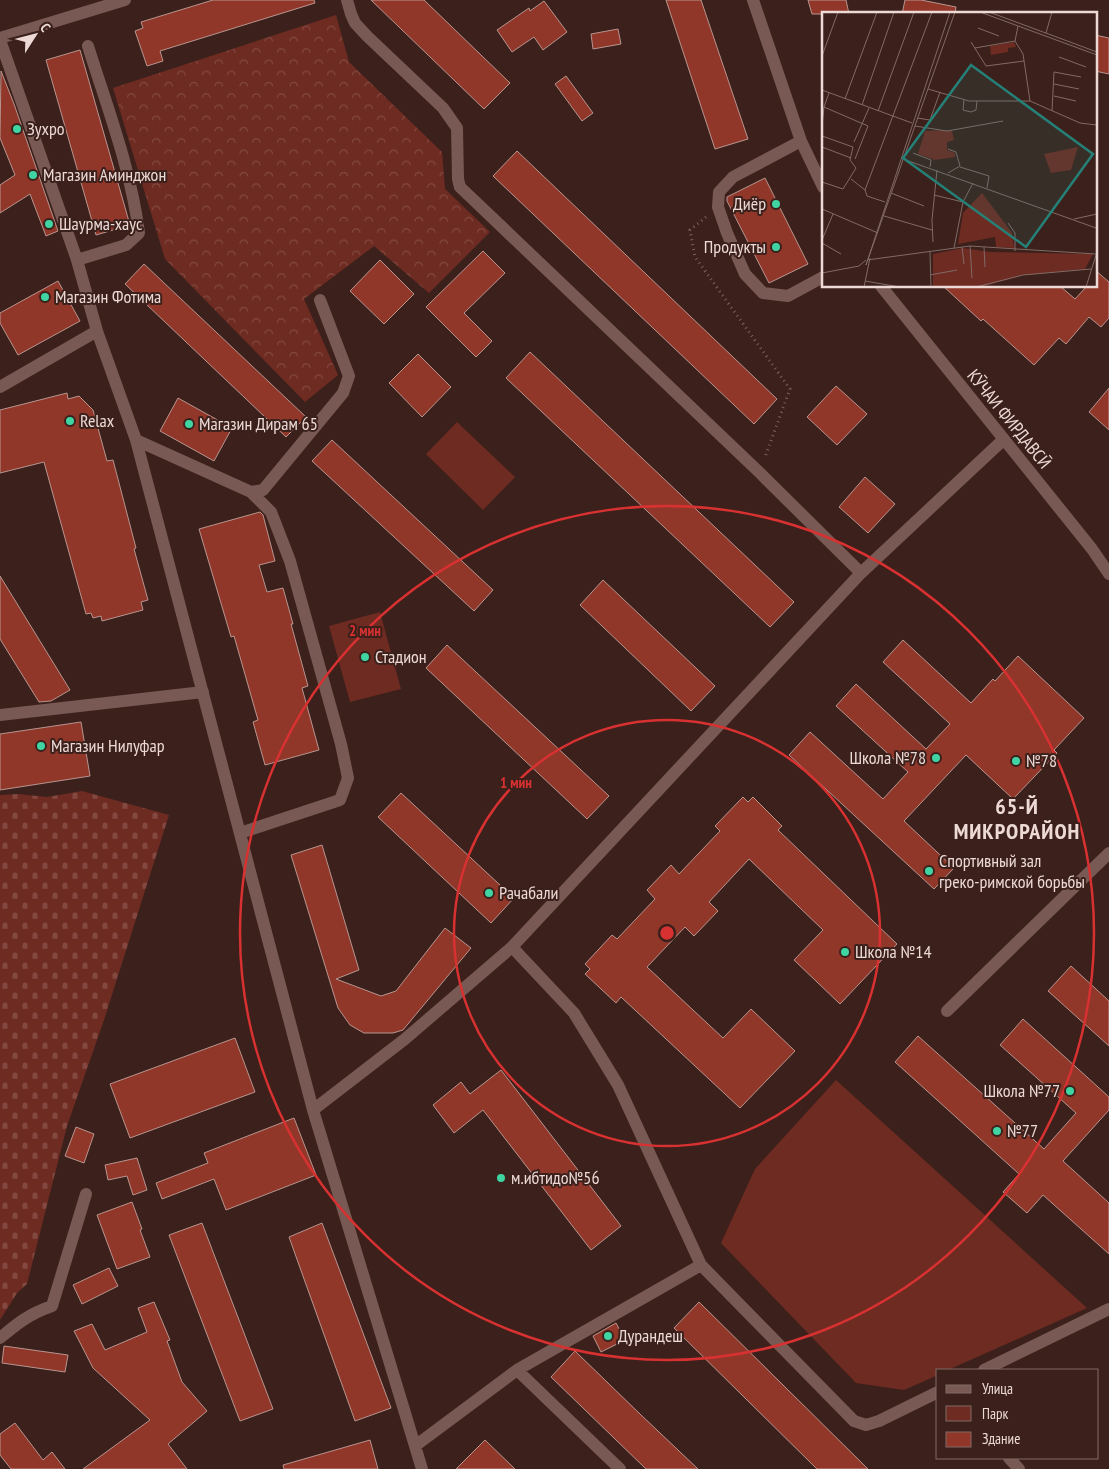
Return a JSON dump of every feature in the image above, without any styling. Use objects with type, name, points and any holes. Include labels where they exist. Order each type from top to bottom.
[{"type":"street","points":[[124,0],[0,39],[77,260],[97,331],[136,440],[313,1110],[422,1469]]},
{"type":"street","points":[[347,0],[351,14],[367,36],[443,108],[457,128],[458,180],[460,187],[759,472],[861,573]]},
{"type":"street","points":[[753,0],[801,141],[822,185]]},
{"type":"street","points":[[77,260],[126,245],[139,233],[128,172],[88,46]]},
{"type":"street","points":[[801,141],[733,177],[720,192],[718,207],[745,274],[762,293],[788,296],[822,279]]},
{"type":"street","name":"КӮЧАИ ФИРДАВСӢ","points":[[883,288],[1092,549],[1109,574]]},
{"type":"street","points":[[251,492],[263,490],[343,393],[349,376],[320,300]]},
{"type":"street","points":[[0,387],[97,331]]},
{"type":"street","points":[[136,440],[251,492],[271,512],[290,560],[341,744],[348,778],[340,800],[240,833]]},
{"type":"street","points":[[313,1110],[405,1039],[512,946],[861,573],[1003,440]]},
{"type":"street","points":[[0,715],[203,692]]},
{"type":"street","points":[[947,1011],[1109,853]]},
{"type":"street","points":[[512,946],[574,1013],[618,1085],[701,1265],[854,1421],[866,1425],[878,1421],[936,1393]]},
{"type":"street","points":[[0,1338],[34,1312],[52,1306],[86,1194]]},
{"type":"street","points":[[415,1446],[517,1370],[701,1265]]},
{"type":"street","points":[[986,1369],[1109,1309]]},
{"type":"street","points":[[517,1370],[620,1469]]},
{"type":"street","points":[[1010,1459],[1019,1469]]},
{"type":"path","points":[[718,207],[690,230],[695,256],[790,389],[759,472]]},
{"type":"green space","points":[[336,15],[349,62],[442,152],[445,189],[490,232],[429,293],[374,246],[304,299],[338,375],[305,402],[165,259],[113,88]]},
{"type":"green space","points":[[457,422],[515,477],[483,510],[426,454]]},
{"type":"green space","name":"Стадион","points":[[380,612],[401,689],[350,702],[329,626]]},
{"type":"green space","points":[[82,791],[169,815],[104,1020],[67,1126],[27,1284],[17,1293],[0,1320],[0,795],[18,794],[47,797]]},
{"type":"green space","points":[[836,1080],[1087,1308],[950,1369],[936,1369],[936,1376],[904,1390],[856,1383],[721,1243],[755,1169]]},
{"type":"building","points":[[213,0],[314,0],[315,3],[160,51],[163,61],[147,66],[135,31],[143,28],[141,22]]},
{"type":"building","points":[[371,0],[424,0],[510,83],[484,109]]},
{"type":"building","points":[[666,0],[701,0],[748,139],[715,149]]},
{"type":"building","points":[[808,0],[846,0],[849,12],[812,14]]},
{"type":"building","points":[[905,0],[921,0],[956,7],[955,12],[902,12]]},
{"type":"building","points":[[544,1],[567,32],[543,50],[534,37],[512,52],[497,30],[529,8],[530,11]]},
{"type":"building","points":[[618,29],[621,44],[593,49],[591,34]]},
{"type":"building","points":[[1096,35],[1109,38],[1109,74],[1096,71]]},
{"type":"building","points":[[80,50],[130,225],[96,235],[46,60]]},
{"type":"building","points":[[1,71],[58,231],[46,236],[30,194],[0,213],[0,185],[15,175],[0,138]]},
{"type":"building","points":[[566,76],[593,113],[582,121],[555,84]]},
{"type":"building","points":[[517,151],[777,399],[754,424],[493,176]]},
{"type":"building","points":[[765,178],[808,264],[769,283],[727,201],[727,197]]},
{"type":"building","points":[[483,251],[505,273],[464,313],[492,341],[476,357],[426,307]]},
{"type":"building","points":[[380,260],[414,294],[384,324],[350,291]]},
{"type":"building","points":[[144,264],[306,417],[286,437],[125,284]]},
{"type":"building","points":[[1096,271],[1109,282],[1109,318],[1101,327],[1089,317],[1066,344],[1059,338],[1034,365],[945,288],[1062,288],[1075,299],[1085,288],[1096,288]]},
{"type":"building","points":[[58,281],[80,321],[18,355],[0,323],[0,313]]},
{"type":"building","points":[[530,352],[794,602],[770,627],[506,378]]},
{"type":"building","points":[[418,354],[451,387],[422,417],[389,383]]},
{"type":"building","points":[[836,386],[867,414],[837,445],[807,417]]},
{"type":"building","points":[[1109,388],[1109,430],[1089,412]]},
{"type":"building","points":[[67,393],[68,399],[79,396],[93,410],[107,461],[113,460],[148,600],[141,602],[143,610],[102,621],[101,616],[93,618],[91,613],[86,614],[44,462],[0,473],[0,410]]},
{"type":"building","points":[[178,398],[232,428],[214,461],[160,431]]},
{"type":"building","points":[[332,440],[493,590],[474,611],[312,461]]},
{"type":"building","points":[[865,477],[895,504],[868,533],[839,507]]},
{"type":"building","points":[[260,512],[263,515],[275,561],[259,565],[267,592],[283,588],[308,686],[302,688],[319,750],[265,765],[253,722],[258,720],[234,636],[231,637],[199,529]]},
{"type":"building","points":[[0,576],[70,690],[51,701],[39,702],[0,639]]},
{"type":"building","points":[[603,580],[715,686],[691,711],[580,605]]},
{"type":"building","name":"№78","points":[[903,640],[971,703],[1018,656],[1084,718],[1054,750],[1057,753],[1013,799],[966,755],[904,821],[954,868],[934,889],[789,755],[810,732],[883,799],[908,772],[836,706],[856,684],[926,749],[950,724],[883,662]]},
{"type":"building","points":[[447,645],[609,796],[587,819],[426,668]]},
{"type":"building","points":[[81,722],[90,776],[0,790],[0,734]]},
{"type":"building","points":[[401,793],[514,898],[491,923],[378,817]]},
{"type":"building","name":"Школа №14","points":[[743,797],[748,802],[753,797],[782,826],[778,830],[897,944],[840,1004],[794,960],[823,930],[749,859],[709,902],[718,911],[694,936],[685,927],[647,967],[723,1038],[751,1009],[795,1051],[740,1108],[621,997],[616,1003],[585,974],[590,969],[585,964],[612,935],[617,939],[655,899],[647,890],[671,865],[679,874],[720,831],[715,826]]},
{"type":"building","points":[[322,845],[359,970],[336,979],[381,996],[396,991],[445,928],[471,948],[403,1030],[393,1033],[364,1033],[350,1025],[338,1008],[291,855]]},
{"type":"building","points":[[1071,966],[1109,1001],[1109,1046],[1048,991]]},
{"type":"building","name":"№77","points":[[1023,1019],[1109,1097],[1109,1110],[1063,1161],[1109,1203],[1109,1254],[1043,1195],[1027,1213],[1003,1192],[1019,1174],[895,1062],[918,1036],[1044,1149],[1076,1113],[1000,1045]]},
{"type":"building","points":[[235,1038],[255,1092],[130,1138],[110,1084]]},
{"type":"building","points":[[501,1070],[621,1226],[591,1250],[483,1110],[454,1133],[433,1105],[461,1082],[470,1094]]},
{"type":"building","points":[[294,1118],[316,1175],[226,1210],[214,1179],[162,1199],[156,1183],[208,1163],[204,1153]]},
{"type":"building","points":[[76,1127],[94,1134],[84,1163],[65,1156]]},
{"type":"building","points":[[137,1158],[147,1190],[133,1195],[127,1176],[108,1180],[105,1165]]},
{"type":"building","points":[[132,1202],[150,1257],[117,1269],[97,1215]]},
{"type":"building","points":[[202,1223],[273,1409],[240,1421],[169,1235]]},
{"type":"building","points":[[322,1223],[391,1408],[355,1421],[289,1237]]},
{"type":"building","points":[[109,1268],[118,1286],[82,1304],[73,1285]]},
{"type":"building","points":[[154,1302],[170,1340],[167,1341],[182,1382],[207,1411],[168,1444],[187,1469],[83,1469],[150,1420],[93,1368],[74,1331],[92,1324],[105,1350],[147,1332],[138,1308]]},
{"type":"building","points":[[699,1302],[868,1469],[817,1469],[674,1328]]},
{"type":"building","points":[[616,1323],[625,1340],[601,1352],[593,1336]]},
{"type":"building","points":[[4,1346],[68,1355],[65,1372],[2,1363]]},
{"type":"building","points":[[575,1351],[698,1469],[646,1469],[551,1377]]},
{"type":"building","points":[[15,1423],[43,1460],[52,1452],[65,1469],[11,1469],[0,1455],[0,1434]]},
{"type":"building","points":[[370,1440],[378,1469],[284,1469],[283,1465]]},
{"type":"building","points":[[485,1440],[515,1469],[456,1469]]},
{"type":"place","name":"Зухро","points":[[17,129]]},
{"type":"place","name":"Магазин Аминджон","points":[[33,175]]},
{"type":"place","name":"Диëр","points":[[776,204]]},
{"type":"place","name":"Шаурма-хаус","points":[[49,224]]},
{"type":"place","name":"Продукты","points":[[776,247]]},
{"type":"place","name":"Магазин Фотима","points":[[45,297]]},
{"type":"place","name":"Relax","points":[[70,421]]},
{"type":"place","name":"Магазин Дирам 65","points":[[189,424]]},
{"type":"place","name":"Стадион","points":[[365,657]]},
{"type":"place","name":"Магазин Нилуфар","points":[[41,746]]},
{"type":"place","name":"Школа №78","points":[[936,758]]},
{"type":"place","name":"№78","points":[[1016,761]]},
{"type":"place","name":"Спортивный зал греко-римской борьбы","points":[[929,871]]},
{"type":"place","name":"Рачабали","points":[[489,893]]},
{"type":"place","name":"Школа №14","points":[[845,952]]},
{"type":"place","name":"Школа №77","points":[[1070,1091]]},
{"type":"place","name":"№77","points":[[997,1131]]},
{"type":"place","name":"м.ибтидо№56","points":[[501,1178]]},
{"type":"place","name":"Дурандеш","points":[[608,1336]]},
{"type":"district","name":"65-Й МИКРОРАЙОН","points":[[1017,818]]}]
